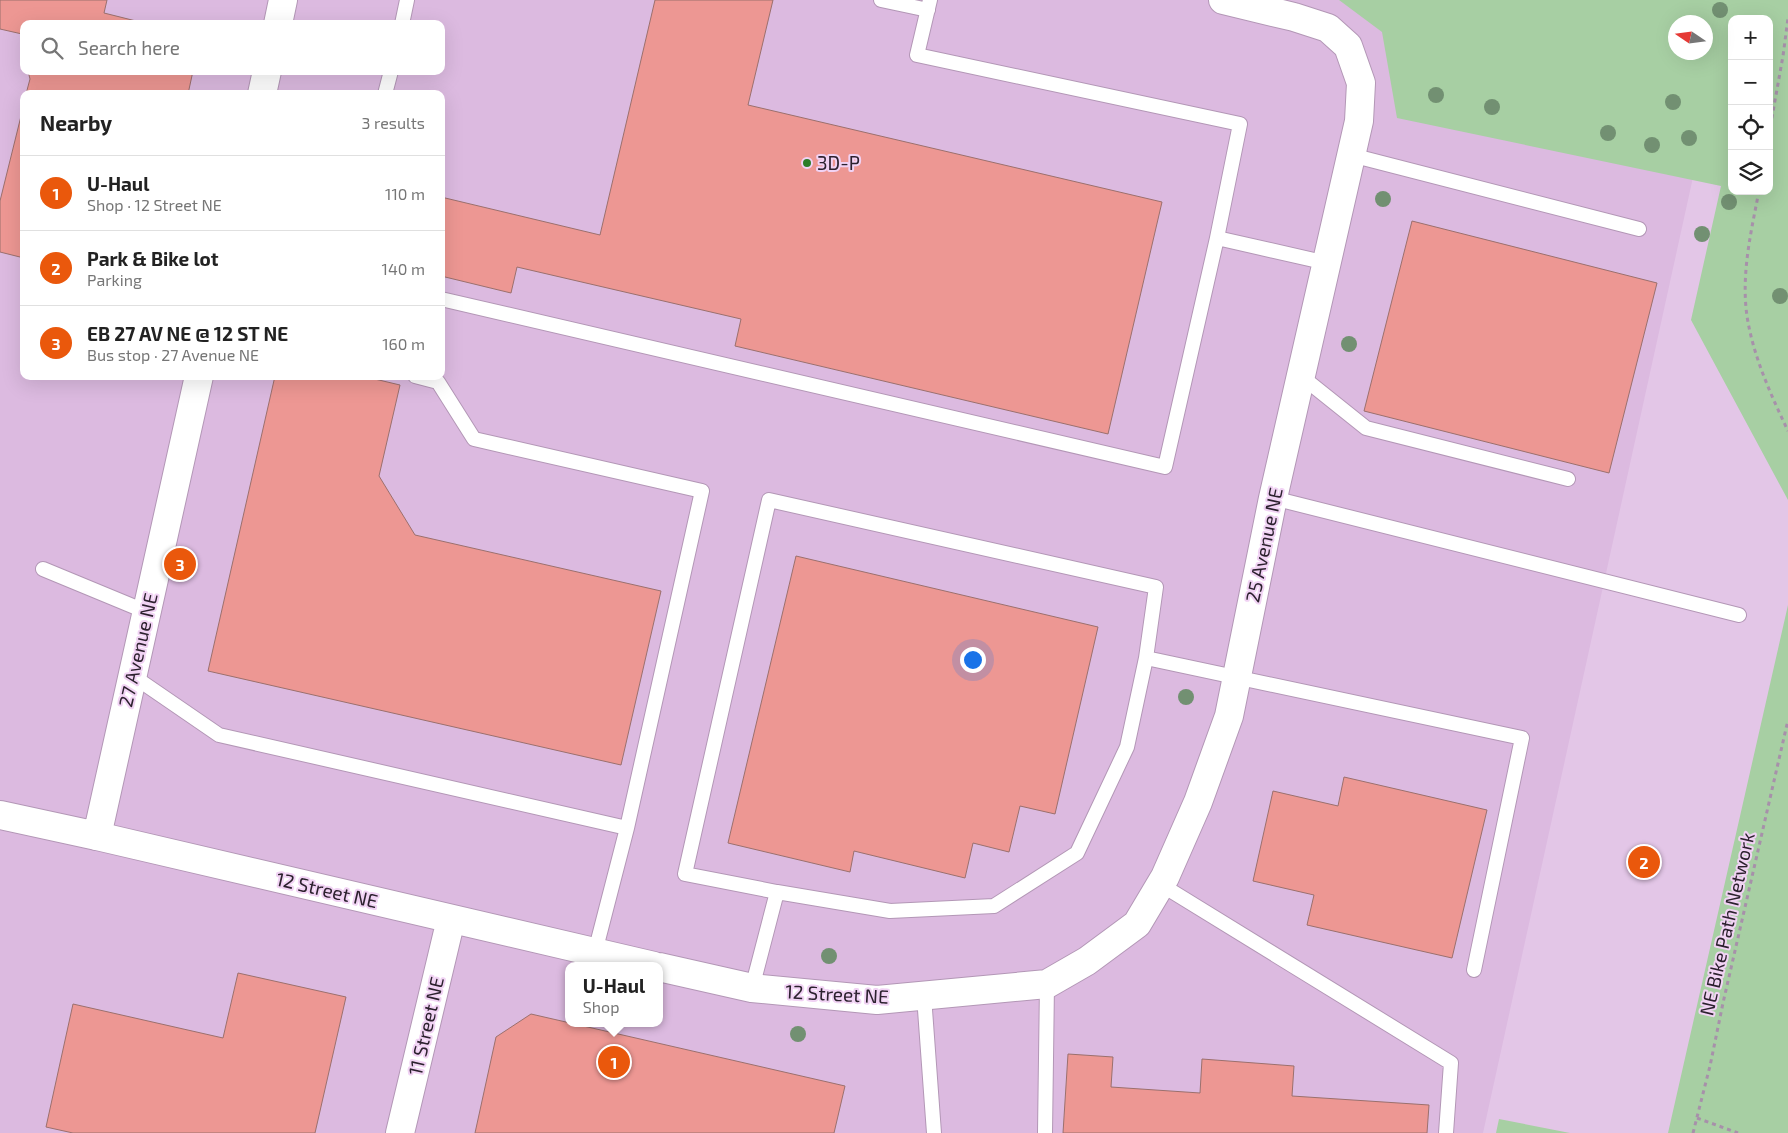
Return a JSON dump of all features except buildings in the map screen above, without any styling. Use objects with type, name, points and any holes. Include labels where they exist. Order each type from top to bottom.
[{"type":"street","points":[[279,20],[283,0]]},
{"type":"street","name":"25 Avenue NE","points":[[1047,984],[1087,961],[1136,924],[1160,884],[1198,802],[1229,716],[1272,498],[1359,121],[1361,83],[1348,46],[1328,28],[1294,17],[1223,0]]},
{"type":"street","points":[[263,90],[266,75]]},
{"type":"street","name":"27 Avenue NE","points":[[97,836],[198,380]]},
{"type":"street","name":"12 Street NE","points":[[0,815],[637,962]]},
{"type":"street","name":"11 Street NE","points":[[400,1133],[451,919]]},
{"type":"street","name":"12 Street NE","points":[[663,968],[752,988],[877,1000],[1047,984]]},
{"type":"lane","points":[[403,20],[408,0]]},
{"type":"lane","points":[[445,301],[1165,467],[1217,238],[1240,124],[917,55],[929,5],[881,0]]},
{"type":"lane","points":[[386,90],[390,75]]},
{"type":"lane","points":[[1351,155],[1639,229]]},
{"type":"lane","points":[[1217,238],[1327,263]]},
{"type":"lane","points":[[1301,376],[1366,428],[1568,479]]},
{"type":"lane","points":[[430,380],[438,382],[474,439],[702,491],[627,828],[595,952]]},
{"type":"lane","points":[[1272,498],[1738,615]]},
{"type":"lane","points":[[769,500],[1156,587],[1146,658],[1127,747],[1077,853],[994,906],[890,911],[777,892],[685,874],[769,500]]},
{"type":"lane","points":[[42,569],[147,612]]},
{"type":"lane","points":[[1146,658],[1522,738],[1474,970]]},
{"type":"lane","points":[[132,676],[219,735],[627,828]]},
{"type":"lane","points":[[1160,884],[1451,1063],[1446,1133]]},
{"type":"lane","points":[[752,988],[777,892]]},
{"type":"lane","points":[[1045,1133],[1047,984]]},
{"type":"lane","points":[[924,996],[934,1133]]},
{"type":"path","points":[[1773,112],[1788,18]]},
{"type":"path","points":[[1758,195],[1748,250],[1746,282],[1747,316],[1763,375],[1788,430]]},
{"type":"path","name":"NE Bike Path Network","points":[[1693,1133],[1710,1066],[1788,720]]},
{"type":"path","points":[[1697,1118],[1738,1133]]},
{"type":"shaded area","points":[[0,0],[1470,0],[1668,50],[1668,60],[1719,59],[1483,1133],[0,1133]]},
{"type":"green space","points":[[1339,0],[1788,0],[1788,500],[1691,320],[1721,186],[1397,118],[1382,32]]},
{"type":"green space","points":[[1788,605],[1788,1133],[1668,1133]]},
{"type":"green space","points":[[1499,1119],[1570,1133],[1496,1133]]},
{"type":"place","name":"3D-P","points":[[807,163]]},
{"type":"place","name":"EB 27 AV NE @ 12 ST NE","points":[[180,564]]},
{"type":"place","name":"Park & Bike lot","points":[[1644,862]]},
{"type":"place","name":"U-Haul","points":[[614,1062]]}]
